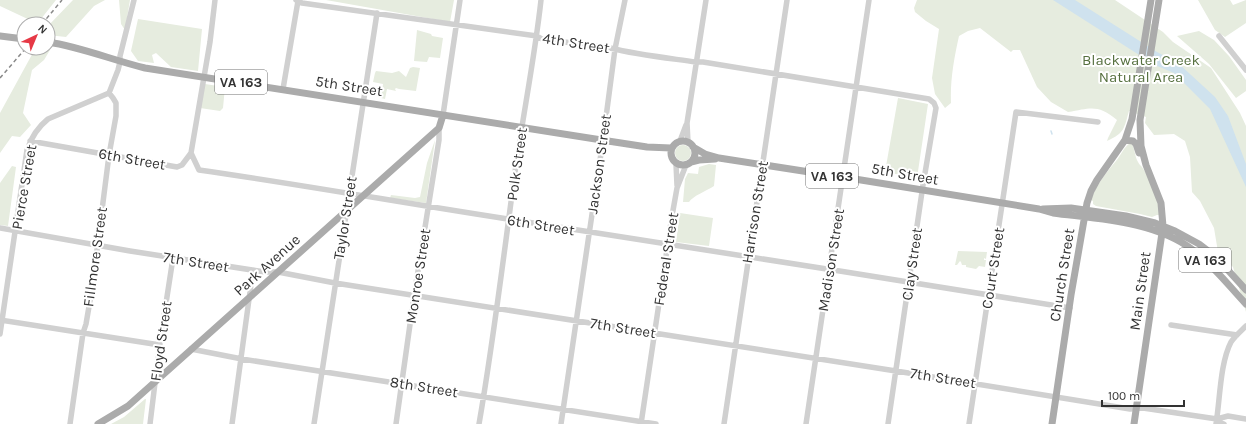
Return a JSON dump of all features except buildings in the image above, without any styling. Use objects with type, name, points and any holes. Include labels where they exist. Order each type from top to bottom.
[{"type":"main road","name":"Church Street","points":[[1052,424],[1085,214],[1091,191],[1125,140],[1132,119],[1151,0]]},
{"type":"main road","points":[[1146,165],[1141,146],[1140,120],[1159,0]]},
{"type":"main road","points":[[0,36],[16,38]]},
{"type":"main road","name":"5th Street","points":[[56,44],[81,49],[120,62],[145,68],[647,147],[672,148]]},
{"type":"main road","points":[[439,128],[443,115]]},
{"type":"main road","name":"Park Avenue","points":[[98,424],[128,406],[439,128]]},
{"type":"main road","points":[[1125,140],[1133,141],[1136,144],[1146,165]]},
{"type":"main road","points":[[680,141],[691,145],[695,154],[688,164],[676,164],[670,156],[672,148],[675,144],[680,141]]},
{"type":"main road","name":"5th Street","points":[[691,145],[706,154],[719,158],[1039,209],[1071,208],[1085,214],[1140,219],[1162,230],[1199,244],[1216,257],[1245,288]]},
{"type":"main road","name":"5th Street","points":[[647,147],[670,156]]},
{"type":"main road","name":"5th Street","points":[[688,164],[705,159],[719,158]]},
{"type":"main road","name":"Main Street","points":[[1134,424],[1162,230],[1161,202],[1146,165]]},
{"type":"main road","name":"5th Street","points":[[1162,230],[1193,250],[1207,262],[1246,304]]},
{"type":"street","points":[[109,93],[120,62],[120,56],[134,0]]},
{"type":"street","points":[[191,153],[210,42],[215,0]]},
{"type":"street","points":[[283,89],[297,0]]},
{"type":"street","name":"4th Street","points":[[297,0],[302,3],[537,36],[627,52],[703,62],[857,86],[929,99],[934,103]]},
{"type":"street","points":[[443,115],[460,0]]},
{"type":"street","name":"Polk Street","points":[[479,424],[537,36],[541,0]]},
{"type":"street","name":"Jackson Street","points":[[561,424],[590,232],[615,49],[625,0]]},
{"type":"street","points":[[680,141],[687,123],[706,0]]},
{"type":"street","name":"Harrison Street","points":[[724,424],[748,256],[788,0]]},
{"type":"street","name":"Madison Street","points":[[806,424],[869,0]]},
{"type":"street","name":"Taylor Street","points":[[314,424],[376,13]]},
{"type":"street","points":[[1219,36],[1246,70]]},
{"type":"street","name":"Pierce Street","points":[[0,334],[27,150],[30,141],[42,124],[48,119],[109,93]]},
{"type":"street","name":"Fillmore Street","points":[[70,424],[92,289],[109,155],[116,116],[116,103],[109,93]]},
{"type":"street","name":"Clay Street","points":[[888,424],[922,190],[936,108],[934,103]]},
{"type":"street","name":"Court Street","points":[[969,424],[1016,112],[1098,122]]},
{"type":"street","points":[[687,123],[691,145]]},
{"type":"street","name":"Monroe Street","points":[[396,424],[414,296],[439,140],[439,128]]},
{"type":"street","name":"6th Street","points":[[30,141],[176,167],[182,165],[191,153],[199,170],[1070,308]]},
{"type":"street","name":"Federal Street","points":[[641,423],[677,188],[676,164]]},
{"type":"street","name":"Federal Street","points":[[677,188],[688,164]]},
{"type":"street","name":"7th Street","points":[[0,228],[173,258],[267,272],[278,272],[414,296],[576,320],[1130,409],[1143,408],[1217,421],[1228,416],[1246,419]]},
{"type":"street","name":"Floyd Street","points":[[150,424],[173,258]]},
{"type":"street","points":[[232,424],[253,270]]},
{"type":"street","points":[[1,320],[160,345]]},
{"type":"street","points":[[1172,325],[1238,334]]},
{"type":"street","points":[[1224,424],[1217,421],[1226,358],[1232,340],[1245,327]]},
{"type":"street","name":"8th Street","points":[[191,349],[242,359],[484,396],[641,423],[656,424]]},
{"type":"green space","points":[[0,0],[56,0],[43,16],[21,16],[0,6]]},
{"type":"green space","points":[[73,0],[105,0],[94,6],[66,37],[56,36],[56,18]]},
{"type":"green space","points":[[119,0],[130,0],[125,30],[121,24]]},
{"type":"green space","points":[[326,0],[454,0],[450,22]]},
{"type":"green space","name":"Blackwater Creek Natural Area","points":[[917,0],[1115,0],[1163,32],[1173,42],[1211,68],[1240,113],[1246,126],[1246,312],[1233,267],[1218,252],[1214,228],[1200,201],[1192,192],[1190,157],[1185,141],[1174,134],[1154,135],[1145,123],[1146,117],[1129,111],[1121,132],[1107,141],[1117,120],[1105,111],[1099,109],[1094,108],[1068,112],[1051,102],[1037,87],[1020,50],[1013,50],[1011,52],[980,28],[968,31],[959,36],[951,86],[951,103],[945,108],[935,94],[932,78],[939,29],[915,12],[914,8]]},
{"type":"green space","points":[[1198,0],[1230,0],[1233,5],[1246,0],[1246,23],[1225,37],[1215,30]]},
{"type":"green space","points":[[138,19],[202,29],[198,71],[171,67],[156,53],[152,55],[154,63],[138,61],[131,51]]},
{"type":"green space","points":[[417,30],[431,34],[432,36],[443,38],[440,58],[429,57],[427,62],[414,61]]},
{"type":"green space","points":[[1199,31],[1214,40],[1229,56],[1246,80],[1246,91],[1236,98],[1209,64],[1177,36]]},
{"type":"green space","points":[[31,56],[46,56],[32,70],[23,113],[31,125],[20,137],[12,136],[0,153],[0,113]]},
{"type":"green space","points":[[410,68],[420,68],[416,91],[396,88],[396,91],[387,89],[385,99],[381,98],[383,84],[373,82],[376,71],[392,73],[399,71],[406,77]]},
{"type":"green space","points":[[205,84],[225,87],[223,108],[220,111],[200,108]]},
{"type":"green space","points":[[898,98],[928,104],[917,178],[885,172]]},
{"type":"green space","points":[[435,140],[426,203],[390,198],[391,195],[415,198],[420,197],[427,163]]},
{"type":"green space","points":[[1130,143],[1133,146],[1137,160],[1145,171],[1154,191],[1158,204],[1159,215],[1152,217],[1096,206],[1091,200],[1102,179]]},
{"type":"green space","points":[[683,145],[690,150],[691,153],[686,160],[683,161],[676,156],[675,153],[680,146]]},
{"type":"green space","points":[[709,164],[716,165],[714,186],[689,202],[683,202],[685,179],[688,173],[698,174],[699,167]]},
{"type":"green space","points":[[12,166],[16,167],[8,226],[0,225],[0,183]]},
{"type":"green space","points":[[680,213],[713,218],[709,246],[676,242]]},
{"type":"green space","points":[[958,251],[987,252],[986,259],[984,258],[984,260],[986,260],[985,267],[979,266],[976,269],[966,267],[966,265],[962,265],[960,261],[957,265],[955,265]]},
{"type":"green space","points":[[145,399],[143,424],[111,424],[124,417]]},
{"type":"water","points":[[1053,0],[1075,0],[1157,52],[1178,63],[1215,97],[1228,116],[1246,164],[1246,187],[1210,109],[1174,73],[1155,65]]},
{"type":"railway","points":[[49,16],[62,0]]},
{"type":"railway","points":[[0,78],[19,56]]}]
